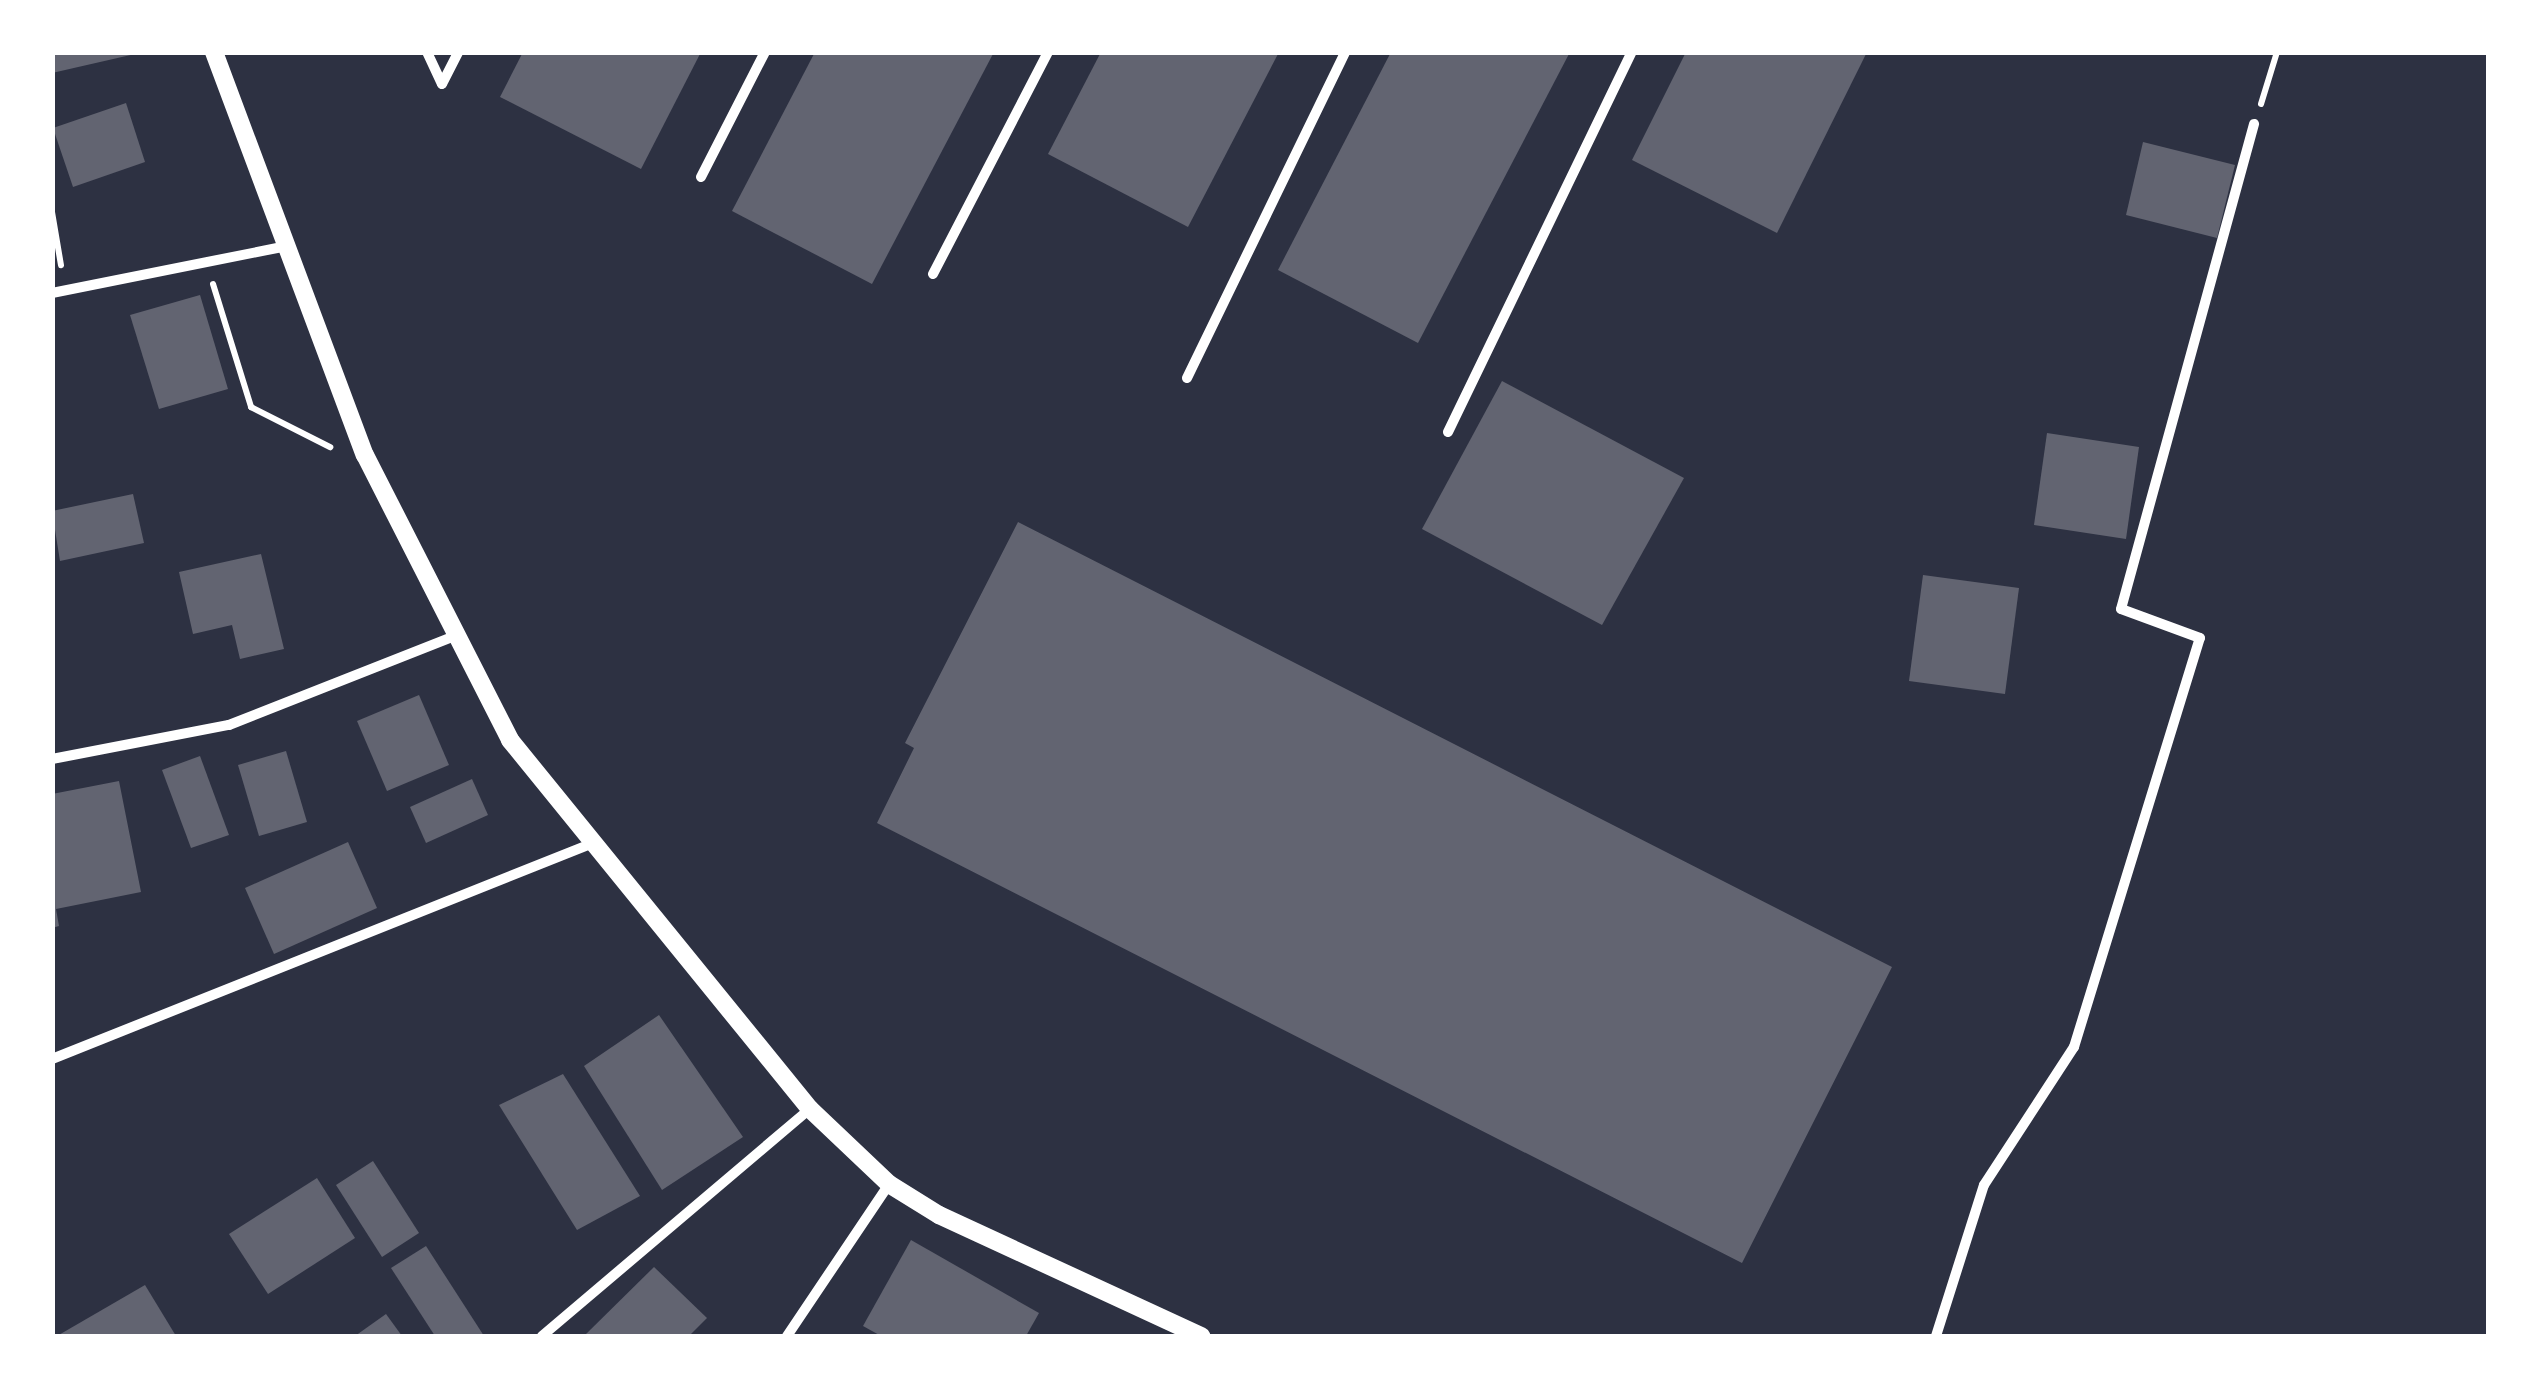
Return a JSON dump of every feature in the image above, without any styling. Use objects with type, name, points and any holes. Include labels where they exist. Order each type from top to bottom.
[{"type":"street","points":[[214,52],[282,248],[372,468],[510,740],[810,1109],[889,1184],[939,1215],[1202,1336]]},
{"type":"street","points":[[426,52],[442,84],[458,52]]},
{"type":"street","points":[[701,176],[765,52]]},
{"type":"street","points":[[933,274],[1048,52]]},
{"type":"street","points":[[1187,378],[1345,52]]},
{"type":"street","points":[[1448,432],[1632,52]]},
{"type":"street","points":[[1936,1336],[1984,1186],[2074,1047],[2200,638],[2121,609],[2254,124]]},
{"type":"street","points":[[52,293],[282,248]]},
{"type":"street","points":[[52,759],[229,726],[457,635]]},
{"type":"street","points":[[52,1060],[594,843]]},
{"type":"street","points":[[542,1336],[810,1109]]},
{"type":"street","points":[[786,1336],[889,1184]]},
{"type":"path","points":[[2254,124],[2277,52]]},
{"type":"path","points":[[52,212],[66,291]]},
{"type":"path","points":[[206,263],[251,407],[372,468]]},
{"type":"building","points":[[52,52],[135,52],[135,54],[52,73]]},
{"type":"building","points":[[523,52],[701,52],[641,169],[500,97]]},
{"type":"building","points":[[815,52],[994,52],[872,284],[732,211]]},
{"type":"building","points":[[1101,52],[1279,52],[1188,227],[1048,154]]},
{"type":"building","points":[[1391,52],[1570,52],[1418,343],[1278,270]]},
{"type":"building","points":[[1686,52],[1867,52],[1777,233],[1632,160]]},
{"type":"building","points":[[126,103],[145,162],[73,187],[53,128]]},
{"type":"building","points":[[2143,142],[2235,165],[2217,238],[2126,215]]},
{"type":"building","points":[[200,295],[228,389],[159,409],[130,315]]},
{"type":"building","points":[[1502,381],[1684,478],[1602,625],[1422,529]]},
{"type":"building","points":[[2047,433],[2139,447],[2126,539],[2034,525]]},
{"type":"building","points":[[133,494],[144,543],[60,561],[52,511]]},
{"type":"building","points":[[1018,522],[1892,967],[1742,1263],[877,823],[914,748],[905,743]]},
{"type":"building","points":[[261,554],[284,649],[240,659],[232,625],[193,634],[179,572]]},
{"type":"building","points":[[1923,575],[2019,588],[2005,694],[1909,681]]},
{"type":"building","points":[[419,695],[449,765],[387,791],[357,721]]},
{"type":"building","points":[[286,751],[307,822],[259,836],[238,765]]},
{"type":"building","points":[[200,756],[229,835],[191,848],[162,770]]},
{"type":"building","points":[[472,779],[488,815],[426,843],[410,807]]},
{"type":"building","points":[[119,781],[141,892],[56,909],[59,926],[52,928],[52,794]]},
{"type":"building","points":[[348,842],[377,908],[274,954],[245,888]]},
{"type":"building","points":[[659,1015],[743,1137],[662,1190],[584,1066]]},
{"type":"building","points":[[563,1074],[640,1196],[577,1230],[499,1105]]},
{"type":"building","points":[[373,1161],[419,1233],[382,1257],[336,1185]]},
{"type":"building","points":[[317,1178],[355,1238],[268,1294],[229,1234]]},
{"type":"building","points":[[911,1240],[1039,1313],[1026,1336],[881,1336],[863,1326]]},
{"type":"building","points":[[426,1246],[484,1336],[435,1336],[391,1268]]},
{"type":"building","points":[[654,1267],[707,1318],[689,1336],[584,1336]]},
{"type":"building","points":[[145,1285],[176,1336],[57,1336]]},
{"type":"building","points":[[386,1314],[402,1336],[355,1336]]}]
